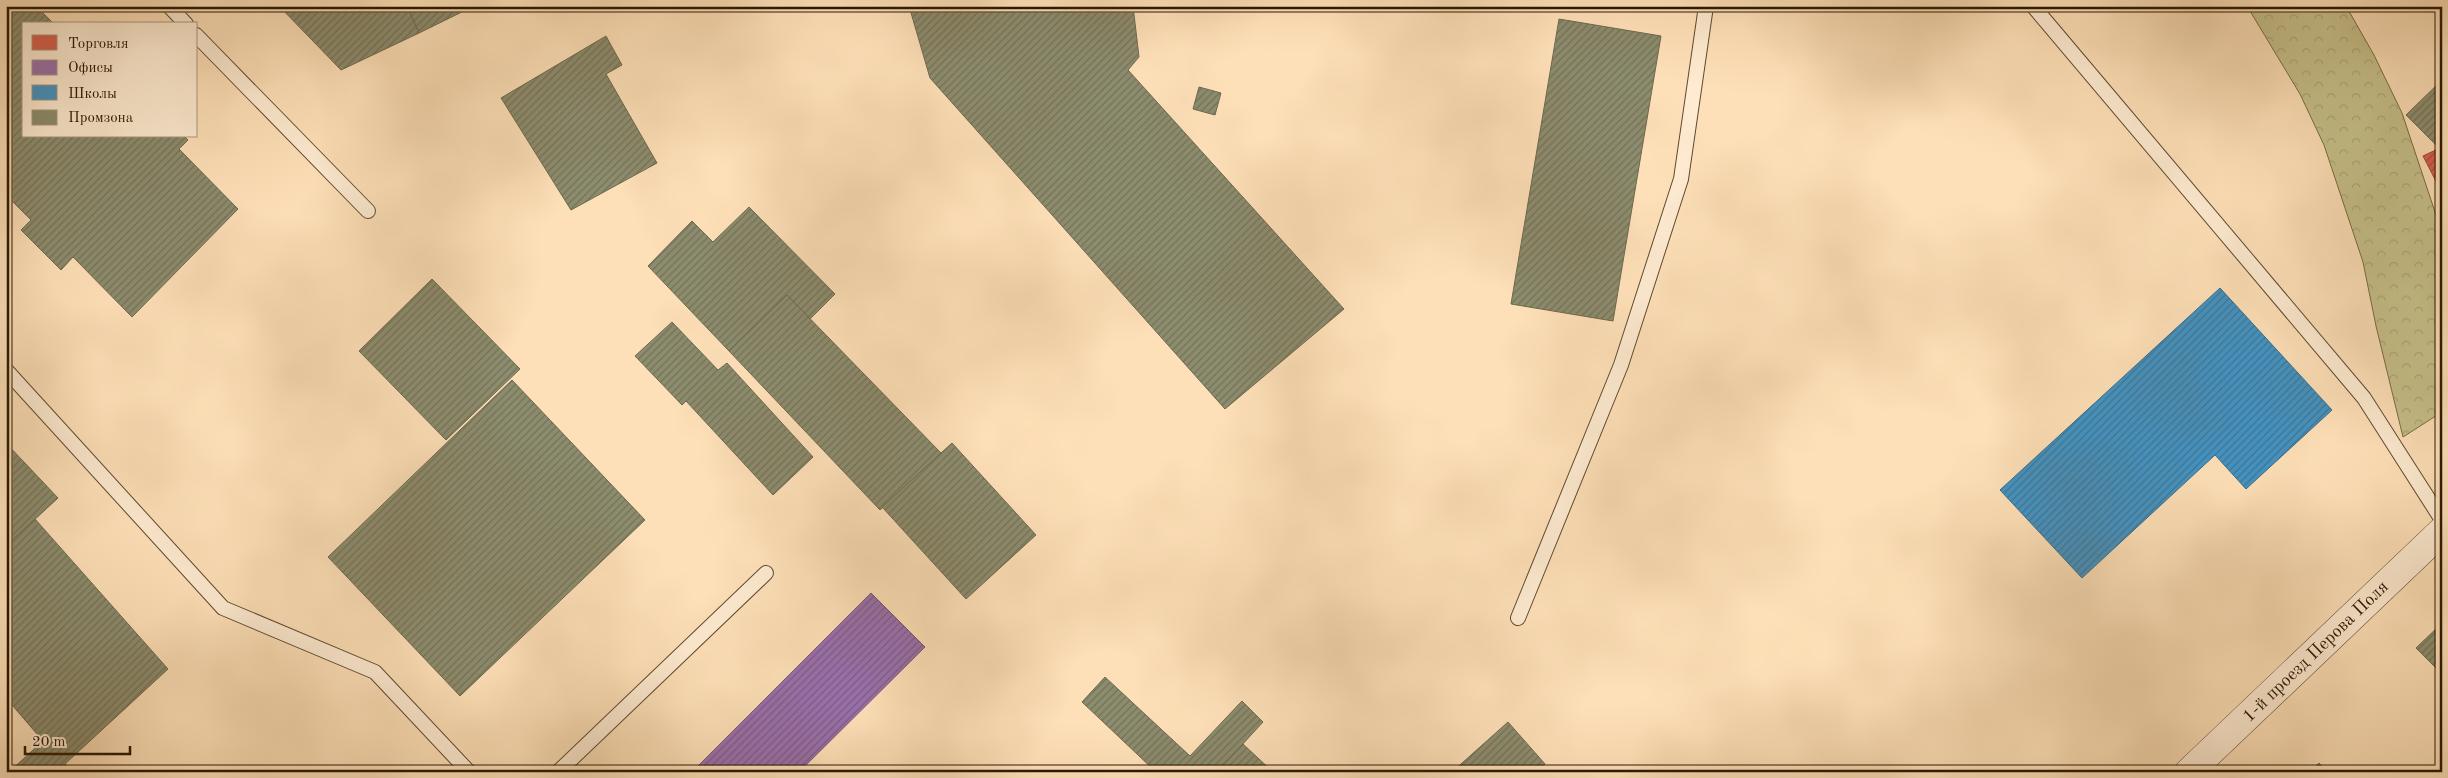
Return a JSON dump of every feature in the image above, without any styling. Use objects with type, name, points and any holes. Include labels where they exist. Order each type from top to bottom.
[{"type":"street","name":"1-й проезд Перова Поля","points":[[2189,772],[2442,531]]},
{"type":"lane","points":[[169,6],[184,22]]},
{"type":"lane","points":[[1518,618],[1621,365],[1681,179],[1706,6]]},
{"type":"lane","points":[[2033,6],[2364,398],[2442,520]]},
{"type":"lane","points":[[198,36],[368,211]]},
{"type":"lane","points":[[6,370],[223,608],[375,672],[469,772]]},
{"type":"lane","points":[[558,772],[766,573]]},
{"type":"green space","points":[[2247,6],[2346,6],[2374,55],[2402,113],[2442,233],[2442,412],[2403,437],[2376,326],[2363,262],[2324,145],[2300,94]]},
{"type":"building: Торговля","points":[[2442,147],[2442,193],[2423,156]]},
{"type":"building: Офисы","points":[[871,593],[925,647],[799,772],[692,772]]},
{"type":"building: Школы","points":[[2220,288],[2332,410],[2246,489],[2215,455],[2082,578],[2000,490]]},
{"type":"building: Промзона","points":[[6,6],[36,6],[52,22],[22,22],[22,138],[186,138],[188,140],[179,149],[238,209],[132,317],[73,257],[61,270],[21,230],[31,220],[6,195]]},
{"type":"building: Промзона","points":[[279,6],[407,6],[419,33],[341,70]]},
{"type":"building: Промзона","points":[[407,6],[474,6],[419,33]]},
{"type":"building: Промзона","points":[[909,6],[1133,6],[1139,57],[1128,70],[1344,309],[1225,409],[930,78]]},
{"type":"building: Промзона","points":[[1559,19],[1661,36],[1613,321],[1511,304]]},
{"type":"building: Промзона","points":[[606,36],[622,65],[606,74],[657,163],[571,210],[501,98]]},
{"type":"building: Промзона","points":[[2442,80],[2442,146],[2439,148],[2406,115]]},
{"type":"building: Промзона","points":[[1199,87],[1221,93],[1215,115],[1193,109]]},
{"type":"building: Промзона","points":[[749,207],[835,294],[810,319],[787,295],[729,351],[648,266],[692,221],[713,242]]},
{"type":"building: Промзона","points":[[432,279],[520,369],[446,440],[359,351]]},
{"type":"building: Промзона","points":[[787,295],[941,453],[880,510],[729,351]]},
{"type":"building: Промзона","points":[[672,322],[718,370],[727,363],[813,457],[773,495],[686,401],[682,405],[635,356]]},
{"type":"building: Промзона","points":[[512,380],[645,520],[460,696],[328,557]]},
{"type":"building: Промзона","points":[[6,443],[58,498],[6,546]]},
{"type":"building: Промзона","points":[[952,443],[1036,535],[966,599],[882,507]]},
{"type":"building: Промзона","points":[[35,519],[168,669],[65,764],[67,766],[60,772],[9,772],[43,741],[6,698],[6,546]]},
{"type":"building: Промзона","points":[[2441,624],[2442,663],[2436,668],[2416,648]]},
{"type":"building: Промзона","points":[[1105,677],[1190,756],[1242,701],[1263,722],[1217,772],[1156,772],[1082,702]]},
{"type":"building: Промзона","points":[[1508,722],[1545,764],[1536,772],[1452,772]]},
{"type":"building: Промзона","points":[[1243,744],[1273,772],[1217,772]]},
{"type":"building: Промзона","points":[[2319,763],[2327,772],[2310,772]]}]
